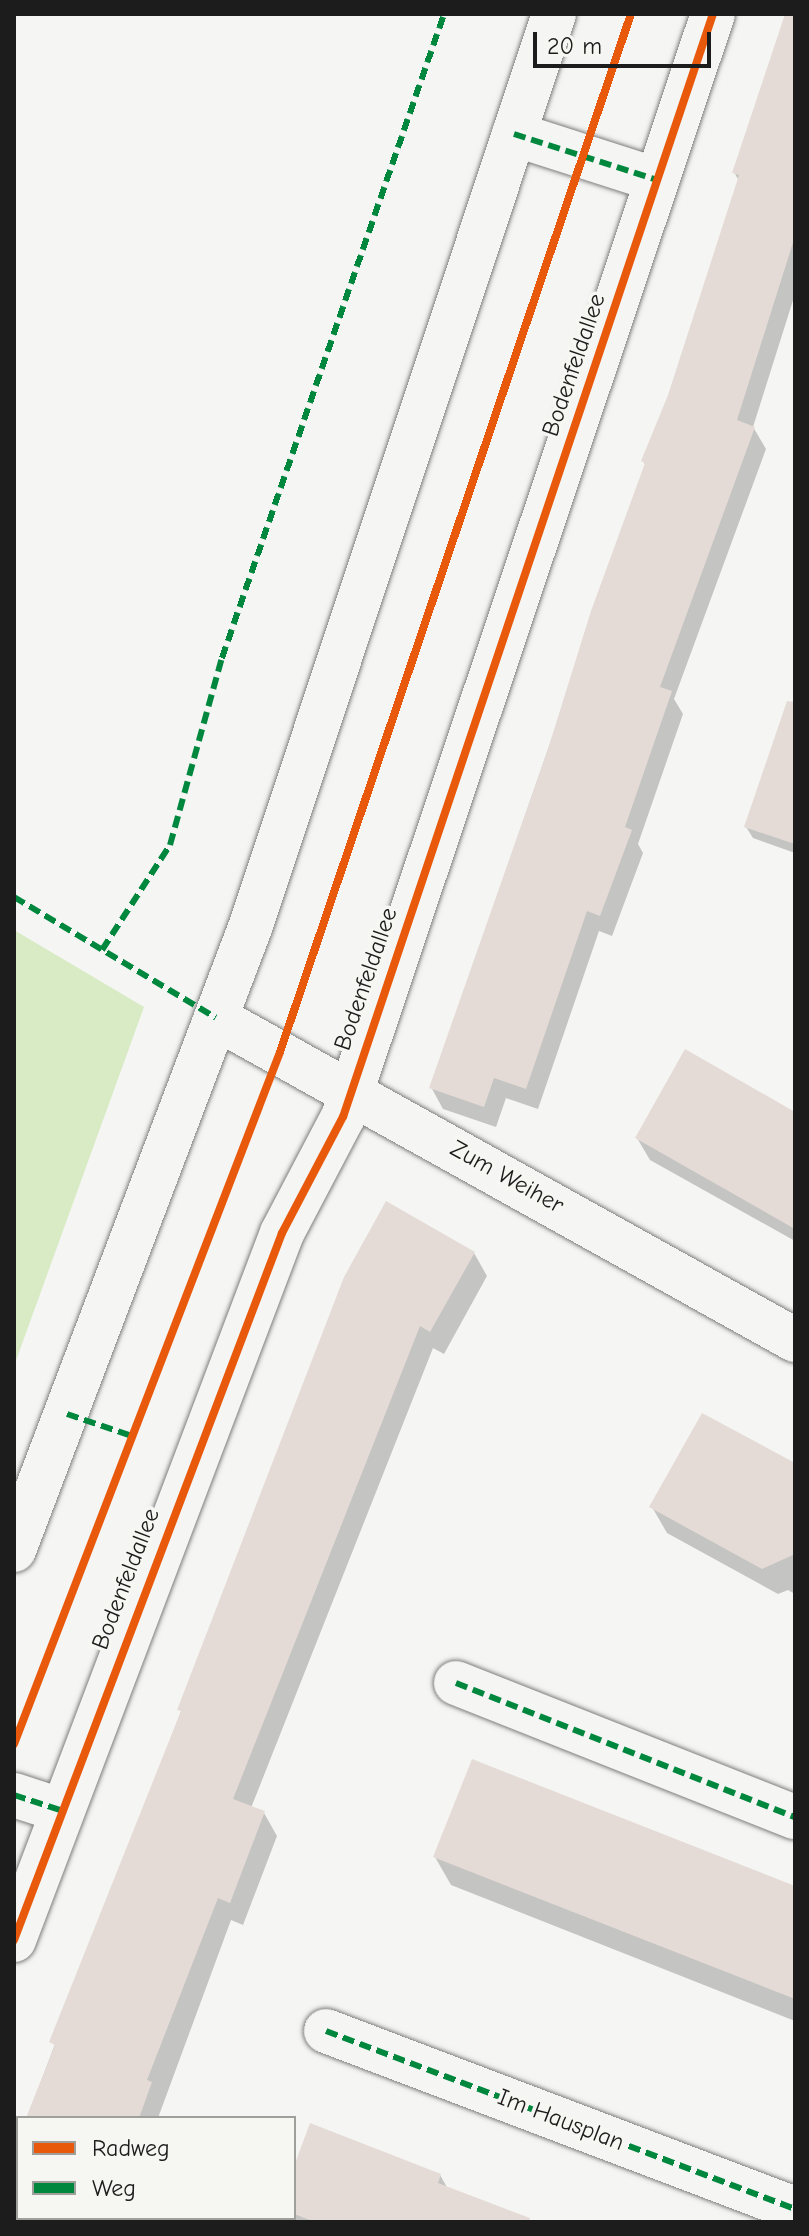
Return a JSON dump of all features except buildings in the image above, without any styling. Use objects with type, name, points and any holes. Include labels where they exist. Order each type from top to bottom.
[{"type":"street","points":[[14,1550],[216,1018],[554,14]]},
{"type":"street","name":"Bodenfeldallee","points":[[14,1940],[60,1810],[282,1233],[352,1090],[713,14]]},
{"type":"street","points":[[514,134],[657,180]]},
{"type":"street","name":"Zum Weiher","points":[[216,1018],[352,1090],[795,1340]]},
{"type":"street","points":[[456,1683],[795,1817]]},
{"type":"street","points":[[14,1795],[60,1810]]},
{"type":"street","name":"Im Hausplan","points":[[326,2031],[795,2209]]},
{"type":"green space","points":[[14,930],[144,1007],[14,1366]]},
{"type":"marked path","points":[[102,950],[170,845],[222,658],[444,14]]},
{"type":"marked path","points":[[514,134],[657,180]]},
{"type":"marked path","points":[[14,897],[216,1018]]},
{"type":"marked path","points":[[67,1414],[132,1436]]},
{"type":"marked path","points":[[456,1683],[795,1817]]},
{"type":"marked path","points":[[14,1795],[60,1810]]},
{"type":"marked path","points":[[326,2031],[795,2209]]},
{"type":"cycle path","points":[[14,1744],[280,1052],[631,14]]},
{"type":"cycle path","points":[[14,1940],[282,1233],[343,1117],[713,14]]}]
